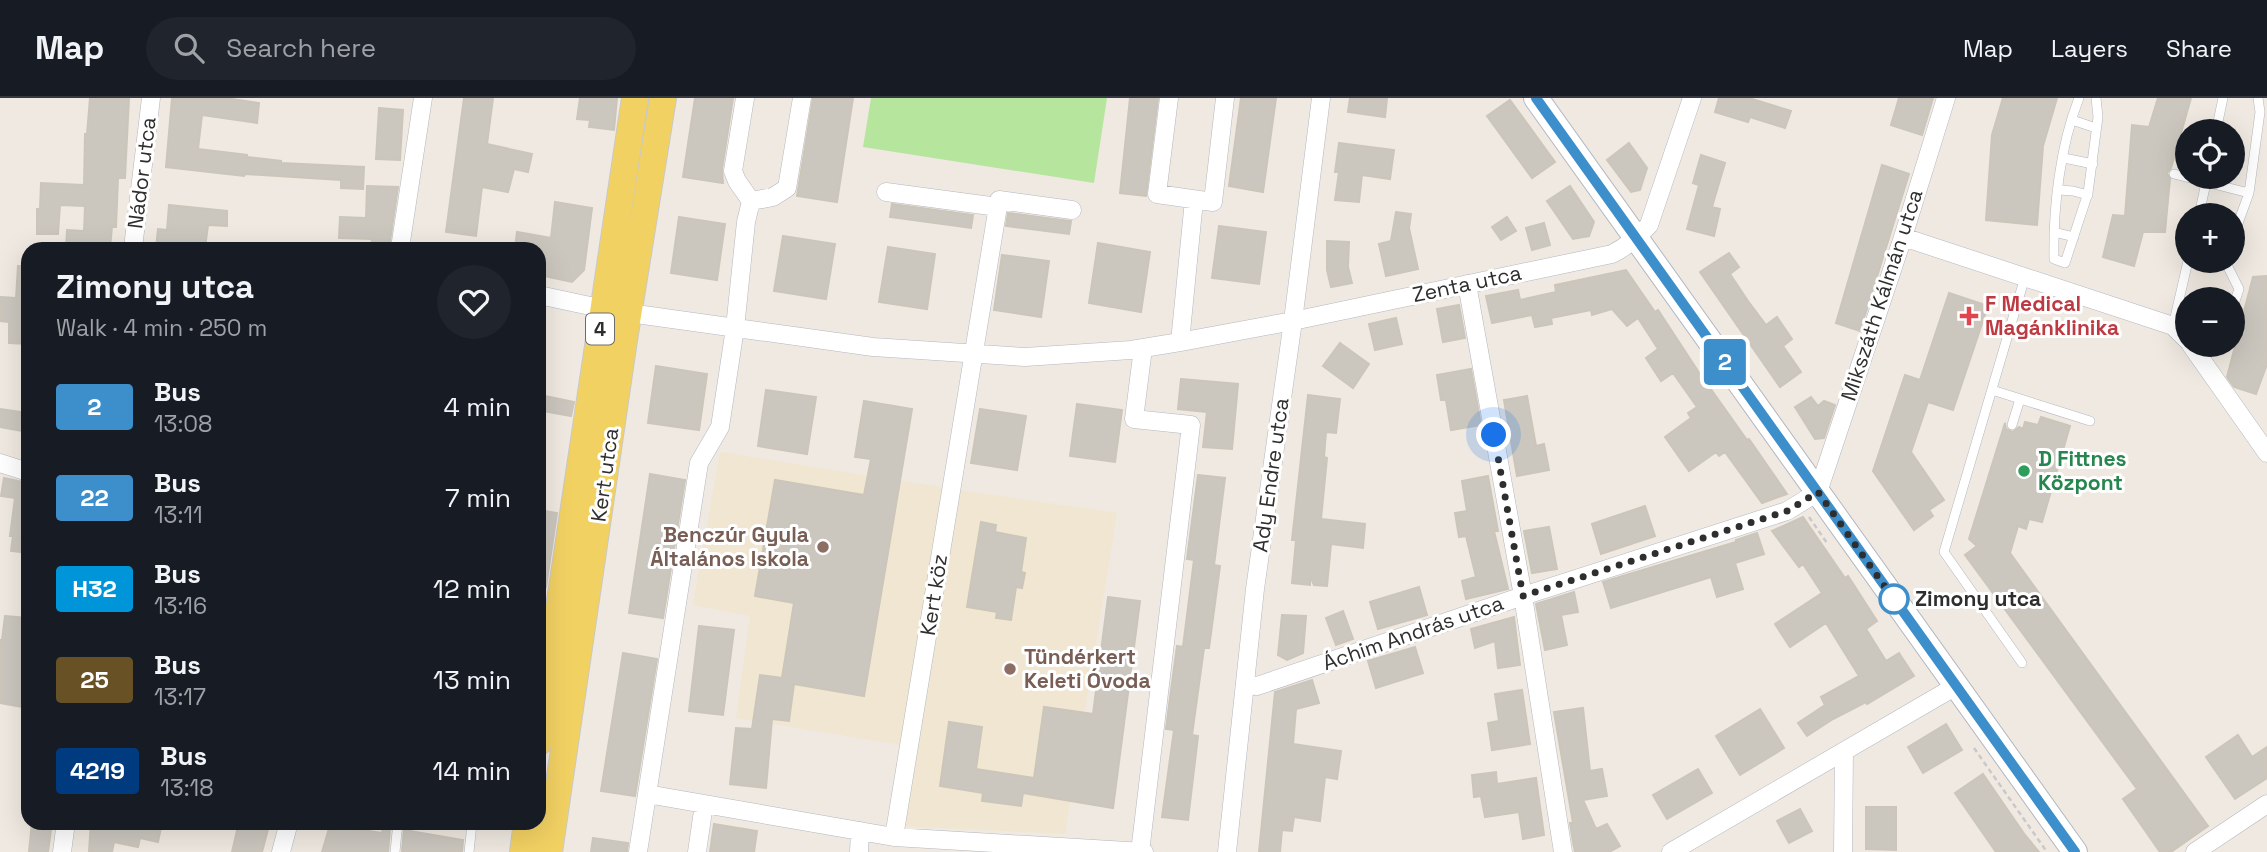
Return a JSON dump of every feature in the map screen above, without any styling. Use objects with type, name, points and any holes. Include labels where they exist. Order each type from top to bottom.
[{"type":"main road","name":"Kert utca","points":[[549,852],[549,724],[616,311],[635,98]]},
{"type":"main road","name":"Kert utca","points":[[616,311],[663,98]]},
{"type":"main road","points":[[1536,98],[2075,852]]},
{"type":"main road","name":"Kert utca","points":[[549,724],[595,452]]},
{"type":"main road","points":[[523,852],[526,830]]},
{"type":"street","name":"Nádor utca","points":[[134,242],[151,98]]},
{"type":"street","points":[[401,242],[423,98]]},
{"type":"street","points":[[638,852],[699,463],[720,427],[735,328],[751,201],[733,171],[745,98]]},
{"type":"street","points":[[751,201],[773,197],[787,188],[802,98]]},
{"type":"street","points":[[1169,98],[1157,194],[1213,202],[1225,98]]},
{"type":"street","name":"Ady Endre utca","points":[[1227,852],[1255,589],[1321,98]]},
{"type":"street","points":[[1637,237],[1649,225],[1692,98]]},
{"type":"street","name":"Mikszáth Kálmán utca","points":[[1818,492],[1946,98]]},
{"type":"street","points":[[886,192],[998,207],[999,200],[1072,210]]},
{"type":"street","points":[[1180,342],[1194,200]]},
{"type":"street","name":"Kert köz","points":[[894,837],[998,207]]},
{"type":"street","name":"Zenta utca","points":[[546,296],[616,311],[873,347],[1025,357],[1143,348],[1293,321],[1612,254],[1637,237]]},
{"type":"street","points":[[1903,237],[2173,326]]},
{"type":"street","points":[[1467,284],[1523,596],[1563,852]]},
{"type":"street","points":[[647,794],[894,837],[1142,852],[1191,425],[1134,419],[1143,348]]},
{"type":"street","points":[[2199,357],[2267,453]]},
{"type":"street","points":[[0,463],[21,470]]},
{"type":"street","name":"Áchim András utca","points":[[1245,685],[1256,686],[1787,511],[1818,492]]},
{"type":"street","points":[[1671,852],[1956,686]]},
{"type":"street","points":[[1843,852],[1844,751]]},
{"type":"street","points":[[697,852],[704,804]]},
{"type":"street","points":[[2195,852],[2267,804]]},
{"type":"street","points":[[62,852],[65,830]]},
{"type":"street","points":[[281,852],[287,830]]},
{"type":"street","points":[[859,852],[860,831]]},
{"type":"lane","points":[[2080,98],[2064,158],[2054,232],[2054,259],[2065,263],[2088,195],[2096,128],[2096,98]]},
{"type":"lane","points":[[2219,119],[2223,98]]},
{"type":"lane","points":[[2245,203],[2249,192],[2260,112],[2258,98]]},
{"type":"lane","points":[[2072,120],[2096,128]]},
{"type":"lane","points":[[2064,158],[2093,164]]},
{"type":"lane","points":[[2239,189],[2249,192]]},
{"type":"lane","points":[[2059,190],[2088,195]]},
{"type":"lane","points":[[2054,232],[2074,237]]},
{"type":"lane","points":[[2173,326],[2185,273]]},
{"type":"lane","points":[[2022,663],[1944,552],[2025,277]]},
{"type":"lane","points":[[1992,390],[2090,421]]},
{"type":"lane","points":[[2012,425],[2020,399]]},
{"type":"lane","points":[[395,852],[397,830]]},
{"type":"lane","points":[[468,852],[471,830]]},
{"type":"path","points":[[1969,741],[2047,852]]},
{"type":"shaded area","name":"Benczúr Gyula Általános Iskola","points":[[720,452],[952,489],[909,746],[736,718],[750,616],[693,605]]},
{"type":"shaded area","name":"Tündérkert Keleti Óvoda","points":[[959,490],[1117,513],[1065,834],[903,826]]},
{"type":"green space","points":[[871,98],[1107,98],[1094,183],[863,147]]},
{"type":"building","points":[[90,98],[129,98],[125,178],[118,178],[116,227],[112,227],[111,242],[66,242],[67,230],[84,231],[85,206],[60,205],[58,234],[37,234],[41,183],[84,185]]},
{"type":"building","points":[[172,98],[225,98],[259,103],[257,123],[202,115],[198,149],[247,155],[281,163],[364,167],[363,189],[341,188],[341,180],[244,176],[166,167]]},
{"type":"building","points":[[464,98],[493,98],[487,144],[532,154],[528,172],[514,169],[508,192],[482,187],[476,236],[446,232]]},
{"type":"building","points":[[580,98],[617,98],[614,130],[589,127],[590,120],[577,119]]},
{"type":"building","points":[[695,98],[733,98],[722,169],[723,183],[683,177]]},
{"type":"building","points":[[813,98],[853,98],[837,202],[797,196]]},
{"type":"building","points":[[1130,98],[1158,98],[1146,196],[1120,193]]},
{"type":"building","points":[[1241,98],[1276,98],[1263,192],[1229,186]]},
{"type":"building","points":[[1350,98],[1387,98],[1385,117],[1348,112]]},
{"type":"building","points":[[1719,98],[1749,98],[1791,111],[1785,128],[1750,117],[1748,122],[1715,112]]},
{"type":"building","points":[[1899,98],[1933,98],[1922,135],[1891,125]]},
{"type":"building","points":[[2003,98],[2057,98],[2043,146],[2037,225],[1986,220],[1992,135]]},
{"type":"building","points":[[2158,98],[2191,98],[2185,119],[2175,119],[2175,154],[2167,173],[2170,179],[2165,232],[2143,232],[2134,266],[2103,257],[2113,215],[2125,216],[2132,125],[2149,127]]},
{"type":"building","points":[[1510,100],[1555,162],[1532,178],[1487,116]]},
{"type":"building","points":[[379,108],[403,110],[400,160],[376,159]]},
{"type":"building","points":[[1339,143],[1394,150],[1390,179],[1362,175],[1359,202],[1335,200]]},
{"type":"building","points":[[1629,143],[1647,168],[1640,190],[1631,192],[1607,160]]},
{"type":"building","points":[[1701,155],[1725,163],[1712,207],[1720,209],[1714,236],[1687,229],[1699,185],[1693,183]]},
{"type":"building","points":[[1882,165],[1909,174],[1860,331],[1836,323]]},
{"type":"building","points":[[367,186],[398,187],[390,242],[339,238],[340,217],[366,218]]},
{"type":"building","points":[[1570,186],[1594,222],[1589,236],[1573,239],[1547,201]]},
{"type":"building","points":[[555,202],[592,208],[584,270],[572,282],[546,276],[546,242],[516,242],[517,232],[551,238]]},
{"type":"building","points":[[892,204],[973,215],[971,228],[890,217]]},
{"type":"building","points":[[169,205],[227,211],[227,226],[208,225],[206,242],[157,242],[158,229],[167,230]]},
{"type":"building","points":[[1396,212],[1411,214],[1409,228],[1418,269],[1386,276],[1379,244],[1391,241]]},
{"type":"building","points":[[1008,213],[1071,221],[1069,234],[1006,226]]},
{"type":"building","points":[[679,217],[725,224],[717,280],[671,273]]},
{"type":"building","points":[[1507,217],[1516,231],[1501,240],[1492,227]]},
{"type":"building","points":[[1544,223],[1550,245],[1532,250],[1526,228]]},
{"type":"building","points":[[1219,226],[1266,232],[1259,284],[1212,278]]},
{"type":"building","points":[[783,236],[835,244],[826,299],[774,291]]},
{"type":"building","points":[[1327,241],[1349,242],[1348,267],[1352,283],[1331,287],[1327,270]]},
{"type":"building","points":[[1098,243],[1150,252],[1141,312],[1089,303]]},
{"type":"building","points":[[888,247],[935,254],[927,309],[879,302]]},
{"type":"building","points":[[1729,253],[1739,267],[1730,274],[1748,301],[1766,325],[1777,317],[1792,339],[1783,346],[1801,372],[1780,387],[1700,272]]},
{"type":"building","points":[[1002,255],[1049,261],[1041,317],[994,310]]},
{"type":"building","points":[[18,266],[21,266],[21,344],[9,343],[9,322],[0,321],[0,297],[16,298]]},
{"type":"building","points":[[1626,270],[1655,312],[1658,310],[1698,371],[1787,494],[1762,503],[1725,452],[1719,456],[1716,452],[1689,471],[1665,437],[1691,418],[1688,413],[1697,407],[1673,373],[1661,381],[1646,358],[1658,349],[1638,318],[1627,326],[1612,309],[1592,315],[1591,310],[1551,318],[1552,324],[1535,327],[1532,315],[1492,323],[1486,296],[1518,290],[1520,300],[1556,292],[1555,285]]},
{"type":"building","points":[[2267,276],[2267,364],[2256,394],[2234,387],[2227,377],[2232,357],[2245,357],[2245,308],[2253,277]]},
{"type":"building","points":[[1949,293],[1988,306],[1953,410],[1928,402],[1911,452],[1944,500],[1929,510],[1933,516],[1914,530],[1873,471],[1905,375],[1920,380]]},
{"type":"building","points":[[1459,305],[1465,338],[1443,342],[1437,309]]},
{"type":"building","points":[[1396,318],[1402,344],[1375,350],[1369,324]]},
{"type":"building","points":[[1340,343],[1369,364],[1353,388],[1323,366]]},
{"type":"building","points":[[656,366],[707,374],[699,430],[648,423]]},
{"type":"building","points":[[1471,369],[1481,425],[1451,430],[1446,400],[1441,400],[1437,375]]},
{"type":"building","points":[[1181,379],[1238,384],[1232,449],[1203,447],[1207,412],[1178,409]]},
{"type":"building","points":[[766,390],[816,397],[807,454],[758,446]]},
{"type":"building","points":[[1308,395],[1340,399],[1336,433],[1326,432],[1324,457],[1327,458],[1321,519],[1365,524],[1363,548],[1331,544],[1327,586],[1314,585],[1310,576],[1310,585],[1292,583],[1296,540],[1292,540]]},
{"type":"building","points":[[546,396],[574,402],[571,416],[546,412]]},
{"type":"building","points":[[1527,396],[1536,446],[1544,444],[1549,470],[1517,476],[1504,400]]},
{"type":"building","points":[[1811,397],[1818,406],[1824,401],[1835,405],[1824,438],[1815,439],[1795,407]]},
{"type":"building","points":[[864,401],[912,409],[864,696],[794,684],[789,721],[772,719],[766,788],[730,784],[736,728],[752,729],[760,675],[782,678],[794,603],[755,596],[775,480],[864,495],[871,459],[855,457]]},
{"type":"building","points":[[1077,404],[1122,410],[1115,462],[1070,456]]},
{"type":"building","points":[[0,409],[21,412],[21,431],[0,427]]},
{"type":"building","points":[[980,409],[1026,416],[1017,470],[971,463]]},
{"type":"building","points":[[2041,417],[2070,426],[2042,522],[2029,519],[2026,529],[2018,526],[2010,553],[2208,826],[2171,852],[2160,852],[2123,799],[2137,789],[1965,555],[1977,546],[1969,539],[2005,423],[2006,429],[2013,432],[2019,427],[2023,429],[2025,422],[2038,425]]},
{"type":"building","points":[[650,474],[685,480],[663,618],[629,613]]},
{"type":"building","points":[[1198,475],[1225,478],[1214,565],[1220,566],[1209,648],[1204,648],[1192,735],[1198,736],[1188,820],[1162,817],[1174,730],[1166,729],[1177,646],[1183,647],[1194,560],[1187,559]]},
{"type":"building","points":[[1488,476],[1498,531],[1494,531],[1508,589],[1466,599],[1462,581],[1476,577],[1466,536],[1459,537],[1455,513],[1467,511],[1462,481]]},
{"type":"building","points":[[4,478],[21,482],[21,537],[17,536],[21,537],[21,552],[11,551],[13,536],[10,536],[15,498],[1,496]]},
{"type":"building","points":[[1645,506],[1655,536],[1601,554],[1592,524]]},
{"type":"building","points":[[546,511],[557,513],[546,587]]},
{"type":"building","points":[[1803,517],[1845,578],[1848,576],[1877,621],[1866,629],[1886,661],[1899,653],[1914,676],[1867,704],[1866,702],[1833,719],[1807,736],[1798,723],[1825,705],[1821,697],[1859,676],[1826,623],[1790,647],[1775,624],[1822,593],[1803,564],[1799,567],[1772,531]]},
{"type":"building","points":[[981,522],[996,525],[995,532],[1026,538],[1021,572],[1025,573],[1022,588],[1016,587],[1011,620],[996,618],[997,612],[967,607]]},
{"type":"building","points":[[1549,527],[1557,569],[1532,573],[1524,531]]},
{"type":"building","points":[[1757,533],[1764,554],[1735,563],[1743,589],[1717,597],[1711,577],[1611,608],[1603,582],[1736,542]]},
{"type":"building","points":[[1419,587],[1427,615],[1378,629],[1370,602]]},
{"type":"building","points":[[1574,592],[1578,612],[1561,615],[1567,645],[1545,650],[1536,604]]},
{"type":"building","points":[[1108,597],[1140,601],[1113,808],[1023,793],[1021,806],[982,801],[983,793],[940,786],[949,722],[982,727],[976,769],[1034,778],[1044,707],[1093,714]]},
{"type":"building","points":[[1343,611],[1353,639],[1336,645],[1326,618]]},
{"type":"building","points":[[1282,615],[1306,616],[1303,653],[1287,660],[1278,655]]},
{"type":"building","points":[[5,616],[21,617],[21,707],[0,703]]},
{"type":"building","points":[[1514,617],[1520,665],[1498,668],[1495,641],[1475,648],[1471,629]]},
{"type":"building","points":[[699,626],[734,630],[723,715],[689,711]]},
{"type":"building","points":[[1415,647],[1423,673],[1376,688],[1368,661]]},
{"type":"building","points":[[623,653],[657,659],[635,796],[601,791]]},
{"type":"building","points":[[1312,680],[1319,703],[1296,709],[1293,744],[1341,751],[1337,779],[1325,777],[1320,821],[1294,817],[1292,831],[1282,830],[1280,852],[1259,852],[1275,692]]},
{"type":"building","points":[[1522,690],[1530,744],[1492,750],[1488,723],[1499,721],[1495,694]]},
{"type":"building","points":[[1583,708],[1590,771],[1602,769],[1607,796],[1583,800],[1596,829],[1607,824],[1620,846],[1609,852],[1575,852],[1573,842],[1570,823],[1573,823],[1554,712]]},
{"type":"building","points":[[1760,709],[1784,748],[1740,775],[1716,736]]},
{"type":"building","points":[[1946,724],[1962,750],[1923,773],[1908,747]]},
{"type":"building","points":[[2238,735],[2252,757],[2267,747],[2267,778],[2235,799],[2206,757]]},
{"type":"building","points":[[1698,769],[1712,793],[1667,819],[1653,795]]},
{"type":"building","points":[[1496,772],[1497,784],[1536,778],[1544,835],[1523,839],[1519,812],[1485,817],[1481,796],[1474,797],[1472,775]]},
{"type":"building","points":[[1983,774],[2039,852],[1996,852],[1955,793]]},
{"type":"building","points":[[1866,807],[1896,807],[1896,850],[1866,849]]},
{"type":"building","points":[[1800,809],[1812,831],[1789,843],[1777,821]]},
{"type":"building","points":[[714,824],[757,831],[754,852],[710,852]]},
{"type":"building","points":[[31,830],[51,830],[48,852],[29,852]]},
{"type":"building","points":[[90,830],[160,830],[158,842],[140,838],[138,847],[114,842],[112,852],[89,852]]},
{"type":"building","points":[[237,830],[268,830],[262,852],[232,852]]},
{"type":"building","points":[[329,830],[382,833],[382,830],[390,830],[388,852],[322,852]]},
{"type":"building","points":[[404,830],[463,840],[462,852],[402,852]]},
{"type":"building","points":[[593,838],[628,843],[627,852],[591,852]]},
{"type":"bus line","name":"2","points":[[1536,98],[2075,852]]},
{"type":"place","name":"F Medical Magánklinika","points":[[1969,316]]},
{"type":"place","name":"D Fittnes Központ","points":[[2024,471]]},
{"type":"place","name":"Benczúr Gyula Általános Iskola","points":[[823,547]]},
{"type":"place","name":"Zimony utca","points":[[1894,599]]},
{"type":"place","name":"Tündérkert Keleti Óvoda","points":[[1010,669]]},
{"type":"route","points":[[1494,435],[1523,596],[1787,511],[1818,492],[1895,601],[1894,599]]}]
